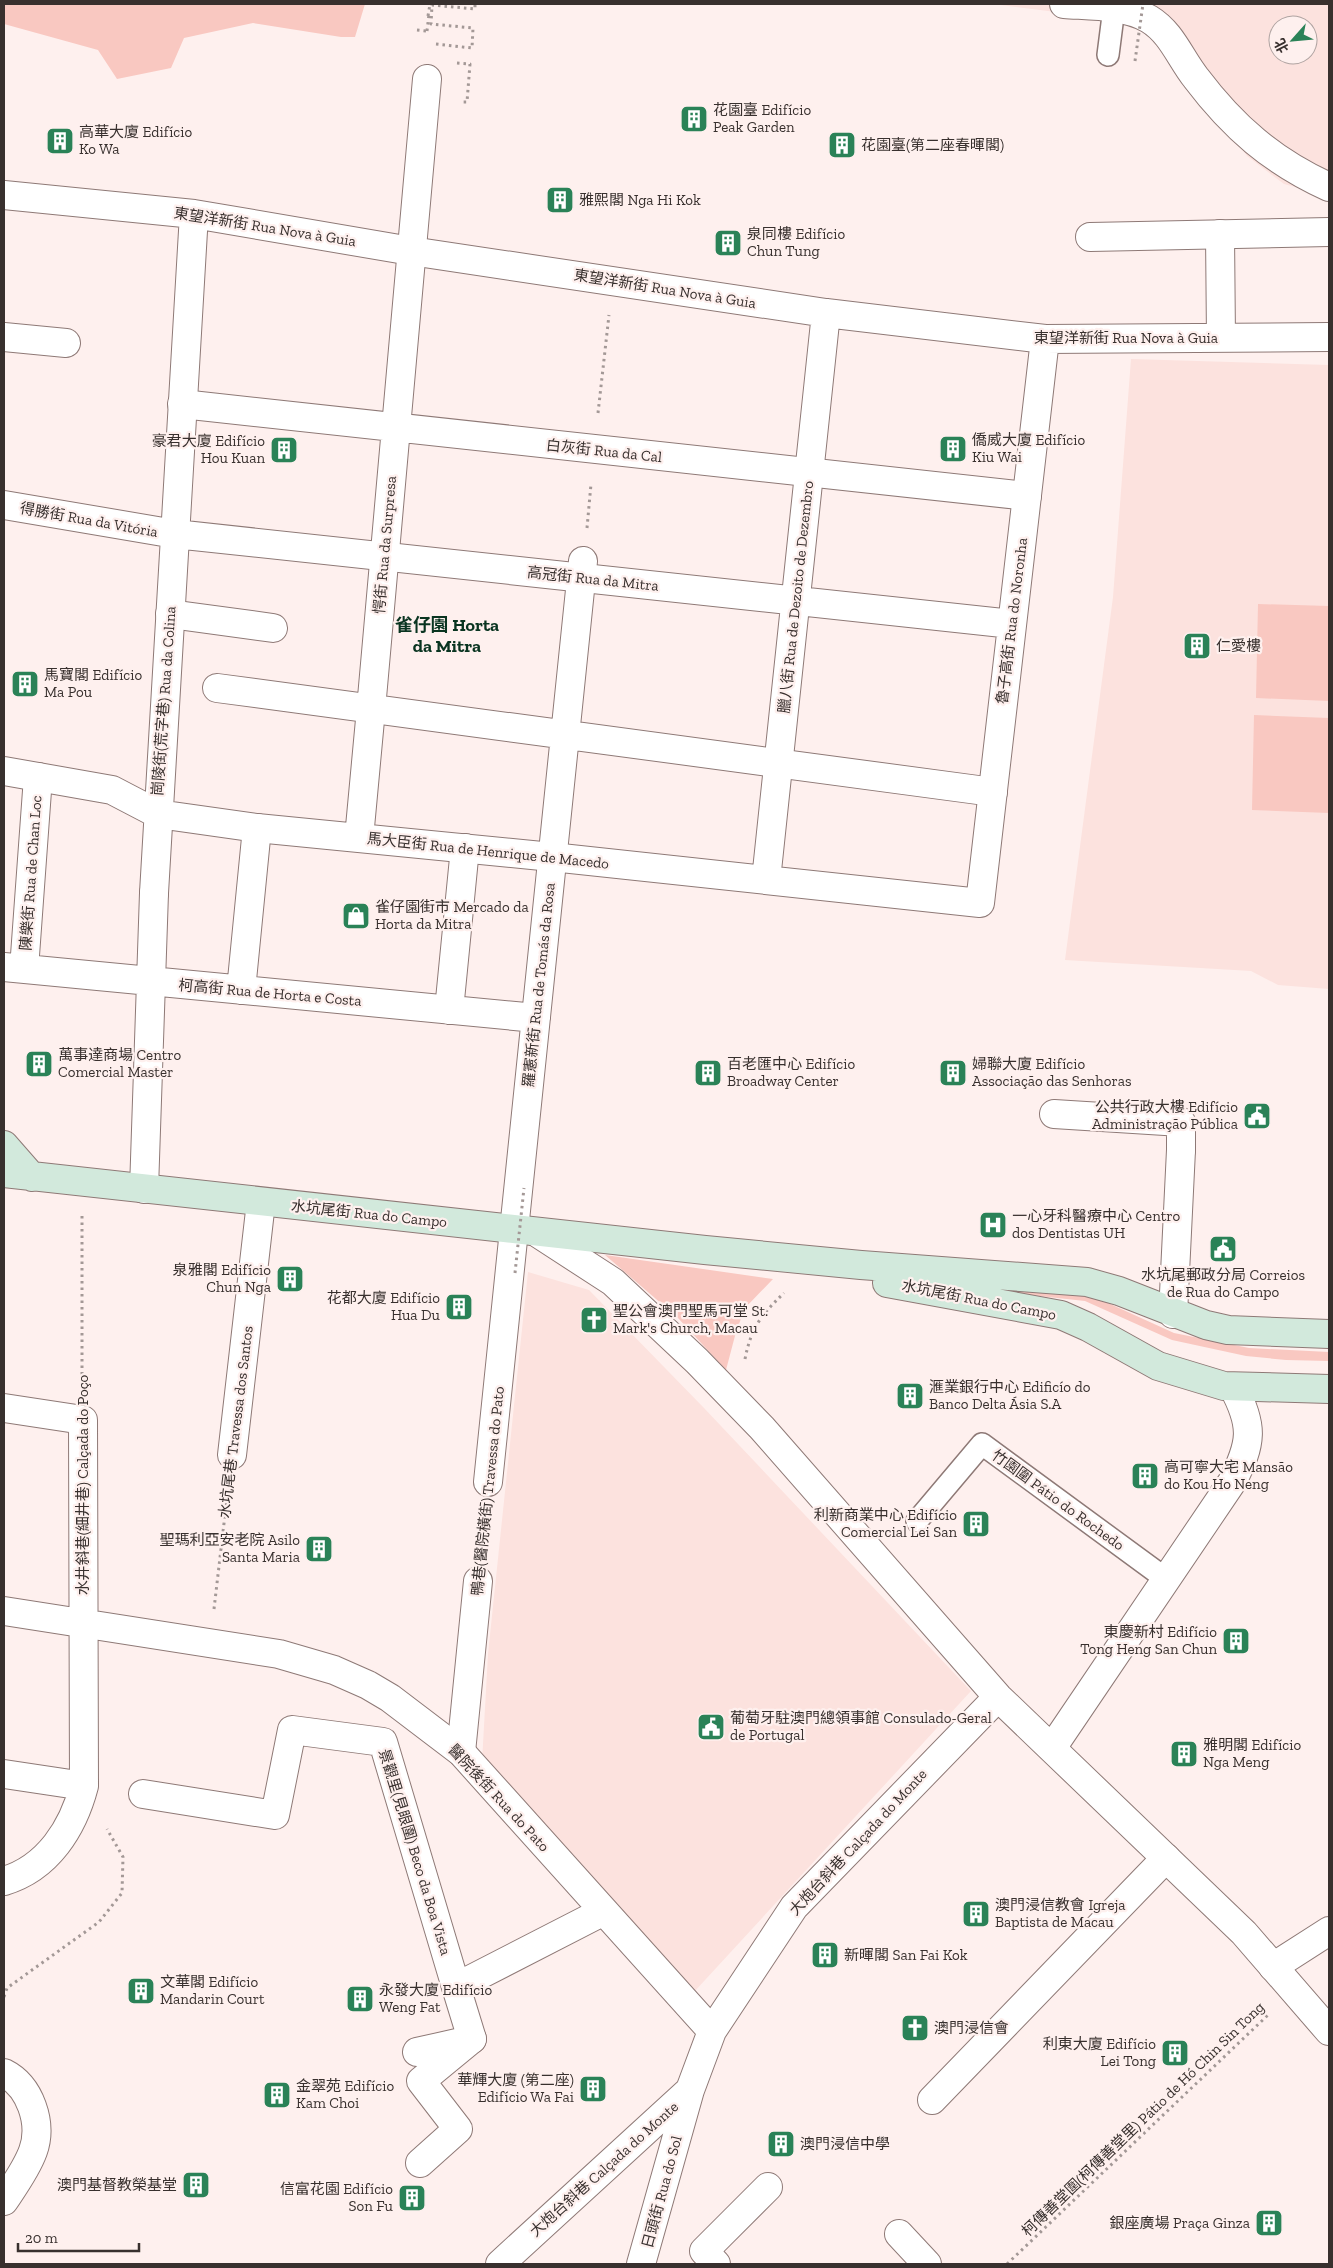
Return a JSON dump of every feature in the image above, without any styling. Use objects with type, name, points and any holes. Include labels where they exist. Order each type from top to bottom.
[{"type":"main road","points":[[4,1145],[32,1177]]},
{"type":"main road","name":"水坑尾街 Rua do Campo","points":[[4,1173],[705,1250],[861,1265],[1087,1282],[1119,1291],[1173,1314],[1228,1330],[1329,1334]]},
{"type":"main road","name":"水坑尾街 Rua do Campo","points":[[705,1250],[1061,1315],[1088,1327],[1158,1366],[1195,1378],[1233,1387],[1329,1389]]},
{"type":"street","points":[[1064,4],[1124,9],[1149,19],[1170,37],[1194,76],[1224,114],[1260,148],[1302,175],[1329,187]]},
{"type":"street","name":"愕街 Rua da Surpresa","points":[[360,838],[427,79]]},
{"type":"street","name":"東望洋新街 Rua Nova à Guia","points":[[4,195],[194,214],[411,251],[826,314],[1045,339],[1329,337]]},
{"type":"street","name":"崗陵街(荒字巷) Rua da Colina","points":[[144,1189],[158,814],[194,214]]},
{"type":"street","points":[[1090,237],[1329,232]]},
{"type":"street","points":[[1220,234],[1221,338]]},
{"type":"street","name":"臘八街 Rua de Dezoito de Dezembro","points":[[766,880],[826,314]]},
{"type":"street","points":[[4,336],[66,343]]},
{"type":"street","name":"魯子高街 Rua do Noronha","points":[[980,903],[1045,339]]},
{"type":"street","name":"白灰街 Rua da Cal","points":[[182,404],[1027,496]]},
{"type":"street","name":"得勝街 Rua da Vitória","points":[[4,505],[174,534]]},
{"type":"street","name":"高冠街 Rua da Mitra","points":[[174,534],[384,557],[582,569],[796,601],[1012,624]]},
{"type":"street","name":"羅憲新街 Rua de Tomás da Rosa","points":[[525,1231],[526,1145],[536,1018],[582,569]]},
{"type":"street","points":[[170,614],[273,628]]},
{"type":"street","points":[[217,688],[993,792]]},
{"type":"street","name":"馬大臣街 Rua de Henrique de Macedo","points":[[4,772],[112,790],[158,814],[257,828],[552,857],[980,903]]},
{"type":"street","name":"陳樂街 Rua de Chan Loc","points":[[14,968],[38,777]]},
{"type":"street","points":[[241,990],[257,828]]},
{"type":"street","points":[[449,1010],[465,848]]},
{"type":"street","name":"柯高街 Rua de Horta e Costa","points":[[14,968],[536,1018]]},
{"type":"street","points":[[1054,1114],[1182,1137],[1173,1314]]},
{"type":"street","name":"水坑尾巷 Travessa dos Santos","points":[[232,1455],[261,1202]]},
{"type":"street","points":[[525,1231],[613,1282],[704,1368],[762,1428],[998,1697],[1244,1933],[1329,2031]]},
{"type":"street","name":"鴨巷(醫院橫街) Travessa do Pato","points":[[488,1482],[508,1314],[525,1231]]},
{"type":"street","points":[[1052,1748],[1232,1482],[1245,1456],[1249,1430],[1245,1409],[1233,1387]]},
{"type":"street","points":[[4,1408],[83,1420]]},
{"type":"street","name":"水井斜巷(細井巷) Calçada do Poço","points":[[81,1798],[84,1623],[83,1420]]},
{"type":"street","name":"鴨巷(醫院橫街) Travessa do Pato","points":[[460,1752],[478,1581]]},
{"type":"street","name":"醫院後街 Rua do Pato","points":[[4,1611],[279,1654],[334,1670],[368,1685],[390,1698],[460,1752],[712,2031]]},
{"type":"street","name":"大炮台斜巷 Calçada do Monte","points":[[500,2264],[690,2090],[712,2031],[794,1907],[998,1697]]},
{"type":"street","name":"景觀里(見眼圍) Beco da Boa Vista","points":[[143,1794],[275,1815],[292,1730],[383,1742],[456,1987]]},
{"type":"street","points":[[4,1774],[81,1798],[65,1834],[43,1859],[26,1871],[4,1881]]},
{"type":"street","points":[[932,2100],[1166,1858]]},
{"type":"street","points":[[472,2039],[456,1987],[604,1911]]},
{"type":"street","points":[[1273,1967],[1329,1931]]},
{"type":"street","points":[[417,2052],[472,2039]]},
{"type":"street","points":[[420,2163],[458,2129],[421,2081],[472,2039]]},
{"type":"street","points":[[4,2073],[24,2091],[34,2109],[37,2131],[34,2150],[4,2201]]},
{"type":"street","name":"日頭街 Rua do Sol","points":[[641,2264],[690,2090]]},
{"type":"street","points":[[716,2264],[704,2252],[768,2187]]},
{"type":"street","points":[[899,2234],[927,2264]]},
{"type":"lane","points":[[1108,55],[1114,8]]},
{"type":"lane","name":"竹園圍 Pátio do Rochedo","points":[[917,1522],[982,1444],[1166,1579]]},
{"type":"path","points":[[417,30],[427,31],[430,4]]},
{"type":"path","points":[[429,43],[472,48],[473,28],[431,24],[432,5],[475,9],[475,4]]},
{"type":"path","points":[[1135,61],[1143,4]]},
{"type":"path","points":[[453,62],[470,64],[467,102]]},
{"type":"path","name":"水井斜巷(細井巷) Calçada do Poço","points":[[82,1183],[83,1420]]},
{"type":"path","points":[[515,1273],[524,1188]]},
{"type":"path","points":[[745,1362],[749,1340],[763,1312],[786,1291]]},
{"type":"path","name":"水坑尾巷 Travessa dos Santos","points":[[211,1642],[232,1455]]},
{"type":"path","name":"鴨巷(醫院橫街) Travessa do Pato","points":[[478,1581],[488,1482]]},
{"type":"path","points":[[4,1997],[7,1988],[99,1922],[122,1893],[123,1857],[104,1823],[81,1798]]},
{"type":"path","name":"柯傳善堂圍(柯傳善堂里) Pátio de Hó Chin Sin Tong","points":[[1007,2264],[1294,1990]]},
{"type":"shaded area","points":[[4,4],[365,4],[355,37],[341,37],[253,23],[184,38],[171,68],[117,79],[98,50],[4,24]]},
{"type":"shaded area","points":[[993,4],[1329,4],[1329,196],[1284,184],[1247,156],[1165,42],[1136,22]]},
{"type":"shaded area","points":[[1131,359],[1329,365],[1329,989],[1278,985],[1251,971],[1065,960],[1113,597]]},
{"type":"shaded area","points":[[1258,604],[1329,606],[1329,701],[1256,698]]},
{"type":"shaded area","points":[[1254,715],[1329,718],[1329,813],[1252,810]]},
{"type":"shaded area","points":[[605,1255],[773,1279],[745,1308],[736,1332],[726,1370],[678,1318]]},
{"type":"shaded area","name":"葡萄牙駐澳門總領事館 Consulado-Geral de Portugal","points":[[528,1272],[589,1290],[704,1408],[971,1691],[694,1992],[482,1762],[488,1654]]},
{"type":"shaded area","points":[[867,1277],[1086,1293],[1174,1333],[1249,1348],[1329,1352],[1329,1361],[1286,1360],[1246,1356],[1172,1340],[1085,1301]]},
{"type":"place","name":"花園臺 Edifício Peak Garden","points":[[694,119]]},
{"type":"place","name":"高華大廈 Edifício Ko Wa","points":[[60,141]]},
{"type":"place","name":"花園臺(第二座春暉閣)","points":[[842,145]]},
{"type":"place","name":"雅熙閣 Nga Hi Kok","points":[[560,200]]},
{"type":"place","name":"泉同樓 Edifício Chun Tung","points":[[728,243]]},
{"type":"place","name":"僑威大廈 Edifício Kiu Wai","points":[[953,449]]},
{"type":"place","name":"豪君大廈 Edifício Hou Kuan","points":[[284,450]]},
{"type":"place","name":"仁愛樓","points":[[1197,646]]},
{"type":"place","name":"馬寶閣 Edifício Ma Pou","points":[[25,684]]},
{"type":"place","name":"雀仔園街市 Mercado da Horta da Mitra","points":[[356,916]]},
{"type":"place","name":"萬事達商場 Centro Comercial Master","points":[[39,1064]]},
{"type":"place","name":"百老匯中心 Edifício Broadway Center","points":[[708,1073]]},
{"type":"place","name":"婦聯大廈 Edifício Associação das Senhoras","points":[[953,1073]]},
{"type":"place","name":"公共行政大樓 Edifício Administração Pública","points":[[1257,1116]]},
{"type":"place","name":"一心牙科醫療中心 Centro dos Dentistas UH","points":[[993,1225]]},
{"type":"place","name":"水坑尾郵政分局 Correios de Rua do Campo","points":[[1223,1249]]},
{"type":"place","name":"泉雅閣 Edifício Chun Nga","points":[[290,1279]]},
{"type":"place","name":"花都大廈 Edifício Hua Du","points":[[459,1307]]},
{"type":"place","name":"聖公會澳門聖馬可堂 St. Mark's Church, Macau","points":[[594,1320]]},
{"type":"place","name":"滙業銀行中心 Edificío do Banco Delta Ásia S.A","points":[[910,1396]]},
{"type":"place","name":"高可寧大宅 Mansão do Kou Ho Neng","points":[[1145,1476]]},
{"type":"place","name":"利新商業中心 Edifício Comercial Lei San","points":[[976,1524]]},
{"type":"place","name":"聖瑪利亞安老院 Asilo Santa Maria","points":[[319,1549]]},
{"type":"place","name":"東慶新村 Edifício Tong Heng San Chun","points":[[1236,1641]]},
{"type":"place","name":"葡萄牙駐澳門總領事館 Consulado-Geral de Portugal","points":[[711,1727]]},
{"type":"place","name":"雅明閣 Edifício Nga Meng","points":[[1184,1754]]},
{"type":"place","name":"澳門浸信教會 Igreja Baptista de Macau","points":[[976,1914]]},
{"type":"place","name":"新暉閣 San Fai Kok","points":[[825,1955]]},
{"type":"place","name":"文華閣 Edifício Mandarin Court","points":[[141,1991]]},
{"type":"place","name":"永發大廈 Edifício Weng Fat","points":[[360,1999]]},
{"type":"place","name":"澳門浸信會","points":[[915,2028]]},
{"type":"place","name":"利東大廈 Edifício Lei Tong","points":[[1175,2053]]},
{"type":"place","name":"華輝大廈 (第二座) Edifício Wa Fai","points":[[593,2089]]},
{"type":"place","name":"金翠苑 Edifício Kam Choi","points":[[277,2095]]},
{"type":"place","name":"澳門浸信中學","points":[[781,2144]]},
{"type":"place","name":"澳門基督教榮基堂","points":[[196,2185]]},
{"type":"place","name":"信富花園 Edifício Son Fu","points":[[412,2198]]},
{"type":"place","name":"銀座廣場 Praça Ginza","points":[[1269,2223]]},
{"type":"district","name":"雀仔園 Horta da Mitra","points":[[447,635]]}]
